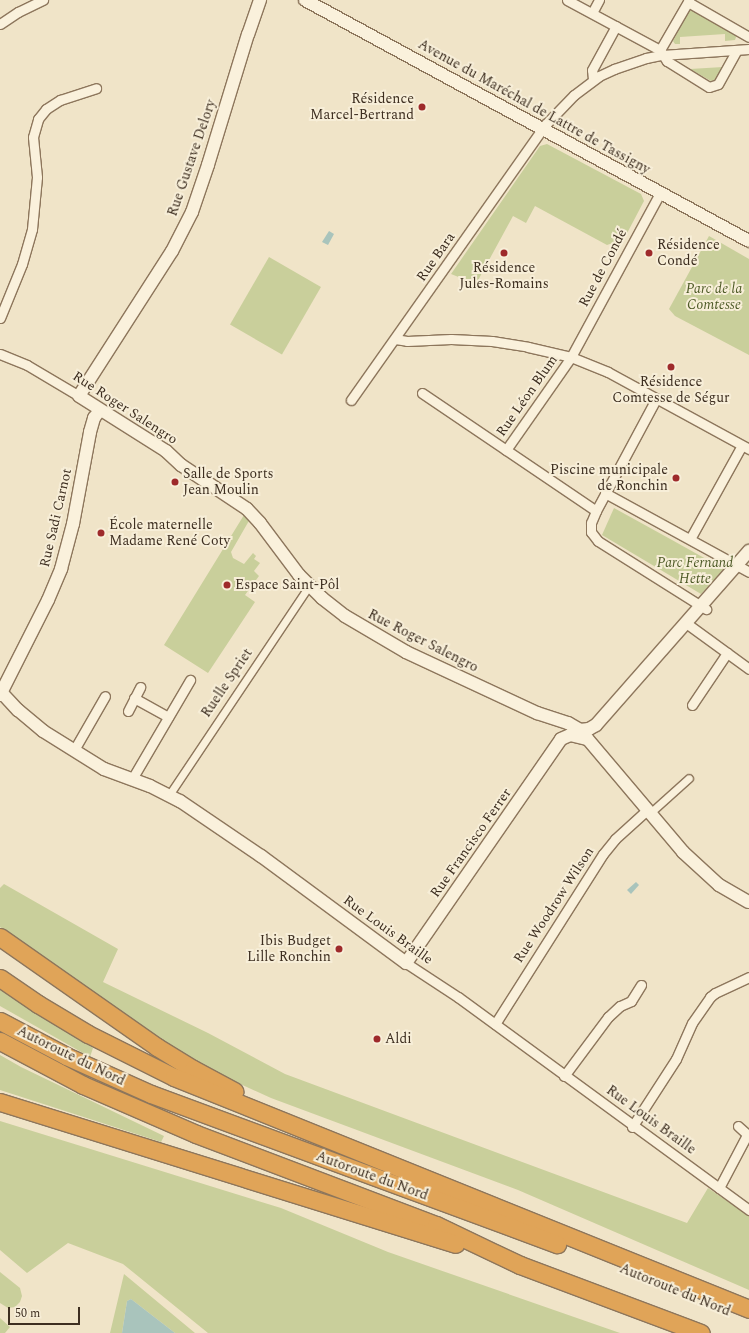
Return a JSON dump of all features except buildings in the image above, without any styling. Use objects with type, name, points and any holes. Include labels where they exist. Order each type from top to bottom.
[{"type":"highway","points":[[0,937],[138,1034],[193,1069],[373,1158]]},
{"type":"highway","points":[[0,978],[71,1025],[121,1052],[203,1089],[749,1309]]},
{"type":"highway","name":"Autoroute du Nord","points":[[0,1021],[66,1056],[151,1094],[505,1224],[749,1320]]},
{"type":"highway","name":"Autoroute du Nord","points":[[0,1041],[67,1077],[151,1115],[204,1137],[436,1225],[520,1265],[701,1333]]},
{"type":"highway","points":[[0,1102],[520,1265]]},
{"type":"street","points":[[0,24],[18,12],[43,0]]},
{"type":"street","name":"Rue Gustave Delory","points":[[79,396],[172,251],[192,212],[260,0]]},
{"type":"street","name":"Avenue du Maréchal de Lattre de Tassigny","points":[[305,0],[749,241]]},
{"type":"street","points":[[567,0],[616,26],[661,53],[667,61],[712,87],[720,80],[737,50]]},
{"type":"street","points":[[592,14],[599,0]]},
{"type":"street","points":[[661,53],[689,1],[749,36]]},
{"type":"street","points":[[593,79],[592,70],[616,26]]},
{"type":"street","name":"Rue Bara","points":[[351,400],[543,129],[568,100],[593,79],[626,64],[661,53],[749,49]]},
{"type":"street","points":[[0,318],[22,264],[32,229],[37,185],[33,138],[36,124],[46,109],[54,103],[96,88]]},
{"type":"street","name":"Rue de Condé","points":[[571,357],[660,193]]},
{"type":"street","points":[[395,339],[408,341],[452,339],[492,341],[528,347],[571,357],[590,364],[746,447],[690,540]]},
{"type":"street","name":"Rue Roger Salengro","points":[[0,354],[27,365],[79,396],[166,451],[181,465],[247,509],[260,522],[294,570],[309,586],[340,612],[388,643],[537,713],[559,725],[562,731],[561,739]]},
{"type":"street","name":"Rue Léon Blum","points":[[506,450],[571,357]]},
{"type":"street","points":[[422,393],[596,511]]},
{"type":"street","points":[[656,399],[596,511],[591,523],[591,532],[598,541],[703,608]]},
{"type":"street","name":"Rue Sadi Carnot","points":[[0,693],[48,600],[61,570],[71,531],[90,432],[94,418],[100,410]]},
{"type":"street","points":[[605,493],[690,540],[744,566]]},
{"type":"street","points":[[580,730],[588,730],[596,724],[703,608],[744,566],[749,551]]},
{"type":"street","name":"Ruelle Spriet","points":[[169,795],[309,586]]},
{"type":"street","points":[[688,625],[749,668]]},
{"type":"street","points":[[561,739],[570,735],[589,738],[603,727],[688,625]]},
{"type":"street","points":[[692,705],[728,653]]},
{"type":"street","points":[[132,780],[190,680]]},
{"type":"street","points":[[128,711],[140,687]]},
{"type":"street","name":"Rue Louis Braille","points":[[0,693],[37,726],[98,766],[169,795],[261,856],[406,963],[495,1024],[632,1127],[749,1210]]},
{"type":"street","points":[[74,750],[104,696]]},
{"type":"street","points":[[134,698],[168,718]]},
{"type":"street","name":"Rue Roger Salengro","points":[[537,713],[568,723],[580,730],[589,738],[683,852],[709,876],[731,892],[749,902]]},
{"type":"street","name":"Rue Francisco Ferrer","points":[[406,963],[561,739]]},
{"type":"street","points":[[649,812],[689,778]]},
{"type":"street","name":"Rue Woodrow Wilson","points":[[495,1024],[603,854],[615,839],[649,812]]},
{"type":"street","points":[[632,1127],[676,1059],[692,1023],[710,997],[719,991],[749,977]]},
{"type":"street","points":[[564,1076],[605,1020],[620,1006],[631,1000],[641,985]]},
{"type":"street","points":[[719,1188],[748,1135],[738,1126]]},
{"type":"green space","points":[[692,10],[737,34],[735,40],[725,41],[725,34],[680,37],[680,44],[675,44],[673,41],[689,11]]},
{"type":"green space","points":[[723,67],[715,80],[711,81],[690,69]]},
{"type":"green space","points":[[547,144],[641,194],[644,201],[624,239],[607,245],[535,206],[526,223],[513,216],[476,284],[451,274],[540,146]]},
{"type":"green space","name":"Parc de la Comtesse","points":[[709,236],[749,259],[749,355],[675,316],[669,309]]},
{"type":"green space","points":[[269,257],[321,287],[282,355],[230,325]]},
{"type":"green space","name":"Parc Fernand Hette","points":[[614,508],[724,569],[701,594],[602,535]]},
{"type":"green space","name":"Espace Saint-Pôl","points":[[244,515],[250,519],[231,552],[233,558],[244,564],[253,553],[256,556],[254,559],[260,563],[254,571],[259,576],[245,595],[255,602],[208,673],[164,645]]},
{"type":"green space","points":[[4,884],[118,949],[103,982],[208,1033],[285,1074],[687,1223],[708,1188],[749,1216],[749,1290],[518,1190],[271,1098],[225,1077],[165,1043],[0,927],[0,888]]},
{"type":"green space","points":[[0,988],[93,1048],[90,1057],[0,1006]]},
{"type":"green space","points":[[0,1055],[21,1067],[164,1136],[161,1142],[0,1090]]},
{"type":"green space","points":[[0,1121],[281,1208],[388,1252],[620,1333],[208,1333],[123,1264],[68,1243],[27,1273],[0,1250]]},
{"type":"green space","points":[[0,1272],[20,1288],[22,1296],[20,1302],[15,1307],[8,1308],[0,1303]]},
{"type":"green space","points":[[124,1274],[195,1333],[175,1333],[131,1299],[127,1301],[122,1333],[110,1333]]},
{"type":"green space","points":[[0,1318],[10,1327],[5,1333],[0,1333]]},
{"type":"water","points":[[329,231],[334,234],[328,245],[322,242]]},
{"type":"water","points":[[636,882],[639,885],[631,894],[627,890]]},
{"type":"water","points":[[131,1299],[175,1333],[122,1333],[127,1301]]},
{"type":"place","name":"Résidence Marcel-Bertrand","points":[[422,107]]},
{"type":"place","name":"Résidence Jules-Romains","points":[[504,253]]},
{"type":"place","name":"Résidence Condé","points":[[649,253]]},
{"type":"place","name":"Résidence Comtesse de Ségur","points":[[671,367]]},
{"type":"place","name":"Piscine municipale de Ronchin","points":[[676,478]]},
{"type":"place","name":"Salle de Sports Jean Moulin","points":[[175,482]]},
{"type":"place","name":"École maternelle Madame René Coty","points":[[101,533]]},
{"type":"place","name":"Espace Saint-Pôl","points":[[227,585]]},
{"type":"place","name":"Ibis Budget Lille Ronchin","points":[[339,949]]},
{"type":"place","name":"Aldi","points":[[377,1039]]}]
